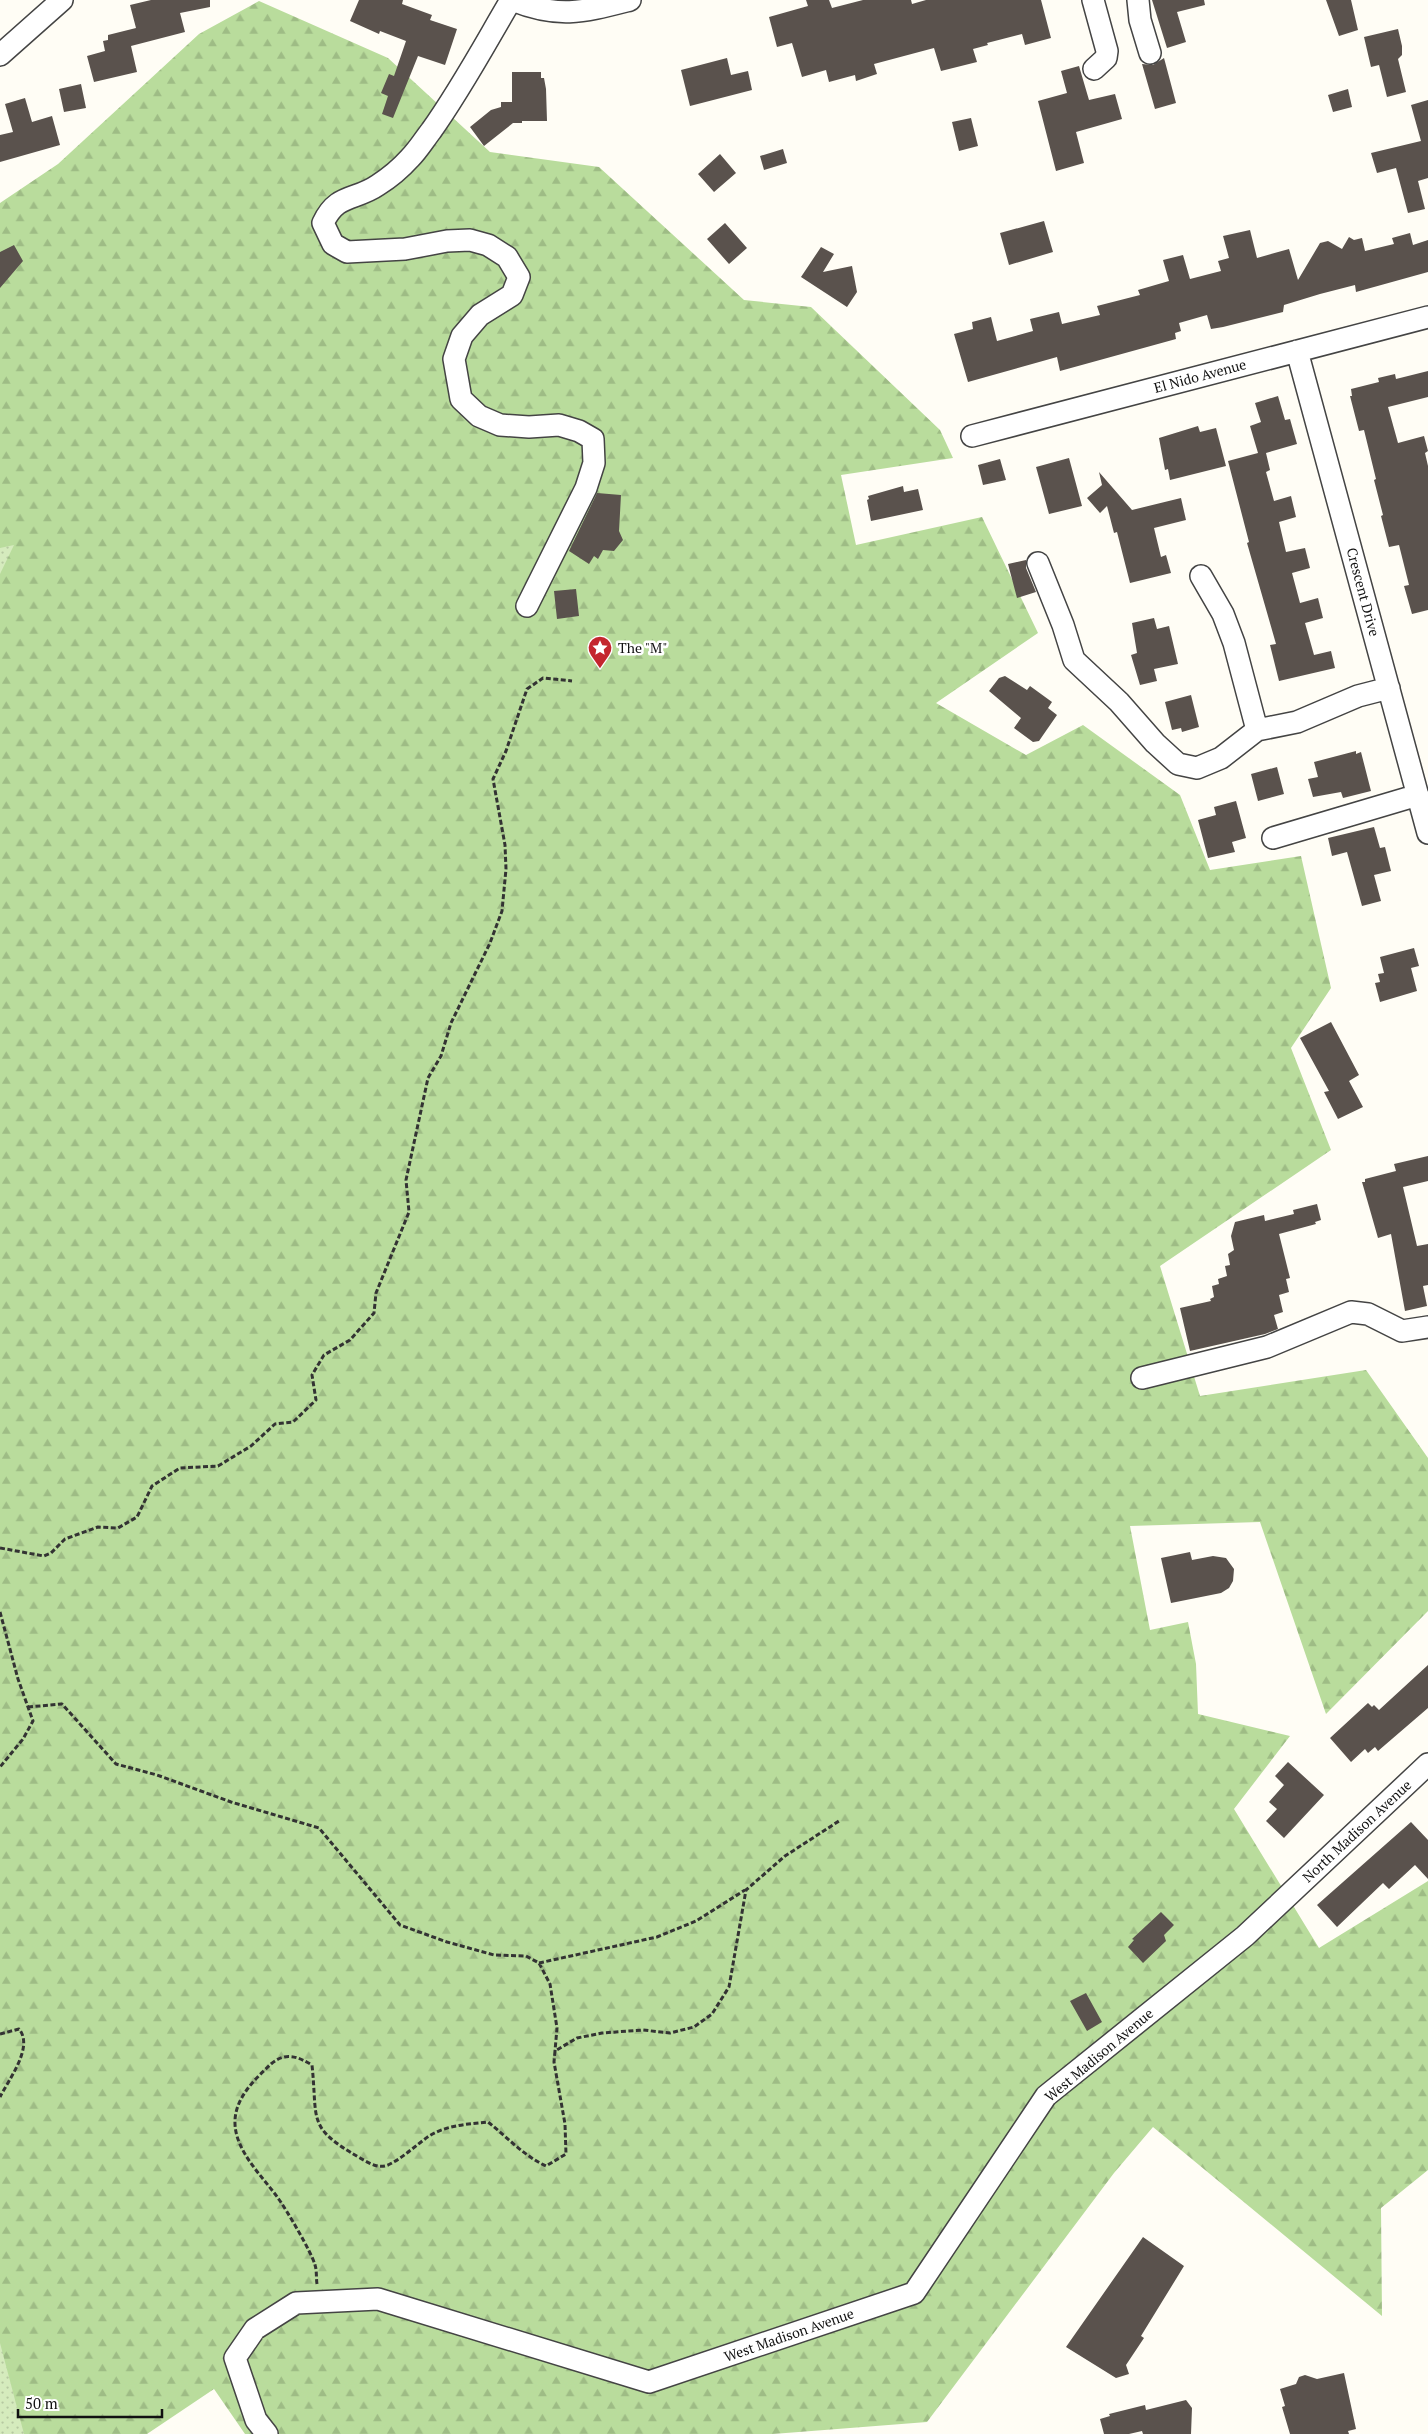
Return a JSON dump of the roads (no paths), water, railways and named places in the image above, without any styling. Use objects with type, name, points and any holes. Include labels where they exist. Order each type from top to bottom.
[{"type":"street","points":[[0,55],[62,0]]},
{"type":"street","points":[[527,606],[586,488],[594,463],[593,439],[579,431],[559,425],[529,427],[500,425],[479,416],[461,400],[454,359],[462,336],[480,315],[512,295],[519,277],[507,257],[488,245],[470,240],[447,241],[405,249],[347,252],[334,244],[323,222],[330,209],[346,198],[358,195],[377,186],[410,158],[442,116],[512,0],[529,7],[568,13],[630,0]]},
{"type":"street","points":[[1093,0],[1107,51],[1106,58],[1094,69]]},
{"type":"street","points":[[1138,0],[1140,20],[1150,53]]},
{"type":"street","name":"El Nido Avenue","points":[[972,436],[1428,317]]},
{"type":"street","name":"Crescent Drive","points":[[1297,350],[1428,833]]},
{"type":"street","points":[[1038,563],[1063,625],[1074,660],[1119,702],[1155,743],[1178,764],[1198,768],[1221,758],[1258,730],[1297,722],[1358,696],[1389,688]]},
{"type":"street","points":[[1201,576],[1223,614],[1234,643],[1258,730]]},
{"type":"street","points":[[1273,838],[1418,795]]},
{"type":"street","points":[[1142,1378],[1267,1346],[1351,1312],[1368,1314],[1402,1331],[1428,1327]]},
{"type":"street","name":"North Madison Avenue","points":[[1286,1897],[1428,1764]]},
{"type":"street","name":"West Madison Avenue","points":[[267,2434],[256,2420],[235,2358],[254,2328],[296,2303],[378,2300],[649,2382],[914,2293],[1046,2096],[1245,1936],[1286,1897]]},
{"type":"place","name":"The \"M\"","points":[[600,669]]}]
